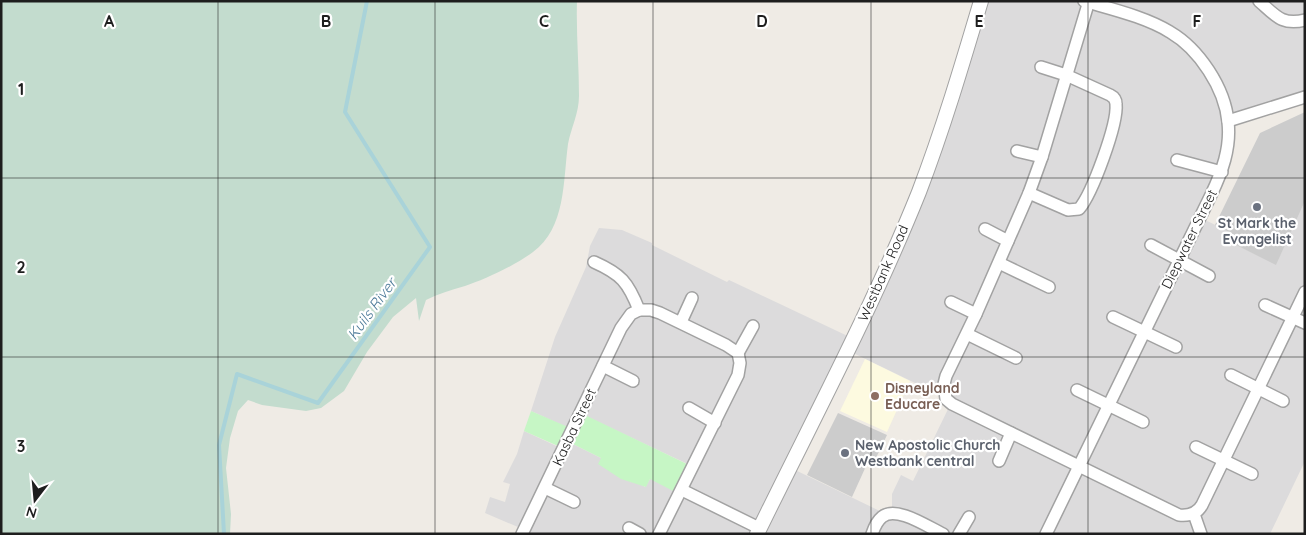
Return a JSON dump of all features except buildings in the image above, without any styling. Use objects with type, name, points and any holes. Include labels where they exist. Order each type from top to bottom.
[{"type":"street","name":"Westbank Road","points":[[758,531],[857,330],[919,192],[952,100],[981,1]]},
{"type":"street","points":[[1260,1],[1283,20],[1291,22],[1305,20]]},
{"type":"street","points":[[1087,2],[1030,192],[967,334],[946,376],[944,384],[946,399],[952,404],[1179,515],[1194,514],[1202,505],[1305,292]]},
{"type":"street","name":"Diepwater Street","points":[[1046,534],[1222,172],[1226,151],[1228,122],[1218,85],[1188,45],[1171,32],[1158,26],[1087,2]]},
{"type":"street","points":[[1030,192],[1068,210],[1078,209],[1104,159],[1116,110],[1116,101],[1110,95],[1066,75],[1041,67]]},
{"type":"street","points":[[1228,122],[1305,97]]},
{"type":"street","points":[[1017,151],[1042,157]]},
{"type":"street","points":[[1177,160],[1222,172]]},
{"type":"street","points":[[985,228],[1008,240]]},
{"type":"street","points":[[1151,244],[1209,276]]},
{"type":"street","points":[[594,262],[612,270],[621,278],[628,286],[639,310],[651,310],[681,322],[726,345],[738,354],[739,372],[659,534]]},
{"type":"street","points":[[999,263],[1049,287]]},
{"type":"street","points":[[681,322],[692,298]]},
{"type":"street","points":[[951,302],[976,314]]},
{"type":"street","points":[[1265,305],[1305,324]]},
{"type":"street","name":"Kasba Street","points":[[522,534],[626,320],[630,314],[639,310]]},
{"type":"street","points":[[1113,317],[1176,347]]},
{"type":"street","points":[[738,354],[753,326]]},
{"type":"street","points":[[967,334],[1016,358]]},
{"type":"street","points":[[603,366],[634,381]]},
{"type":"street","points":[[1231,375],[1283,401]]},
{"type":"street","points":[[1077,390],[1143,422]]},
{"type":"street","points":[[689,408],[715,423]]},
{"type":"street","points":[[999,461],[1011,433]]},
{"type":"street","points":[[1196,447],[1252,474]]},
{"type":"street","points":[[544,488],[574,502]]},
{"type":"street","points":[[682,490],[758,531]]},
{"type":"street","points":[[872,534],[882,517],[892,512],[903,515],[942,534]]},
{"type":"street","points":[[1194,514],[1201,534]]},
{"type":"street","points":[[960,534],[968,517]]},
{"type":"street","points":[[629,528],[640,534]]},
{"type":"shaded area","points":[[982,1],[1305,1],[1305,98],[1229,122],[1228,146],[1201,218],[1240,237],[1236,245],[1276,264],[1305,201],[1305,461],[1270,534],[523,534],[525,530],[485,513],[490,497],[505,502],[510,484],[503,482],[517,454],[524,431],[563,449],[567,441],[601,458],[645,487],[650,479],[694,467],[581,414],[573,430],[531,411],[555,337],[586,267],[590,246],[599,228],[622,230],[652,243],[652,245],[727,282],[729,280],[854,339],[889,265]],"holes":[[[849,351],[946,398],[951,403],[913,481],[901,475],[892,494],[892,512],[886,514],[791,468]]]},
{"type":"shaded area","points":[[1305,112],[1305,201],[1276,265],[1236,245],[1239,237],[1215,225],[1260,133]]},
{"type":"shaded area","name":"Disneyland Educare","points":[[865,359],[910,381],[887,432],[840,411]]},
{"type":"shaded area","points":[[838,413],[887,435],[874,462],[867,464],[852,497],[807,475]]},
{"type":"green space","points":[[1,1],[577,1],[579,102],[568,144],[561,203],[552,230],[544,242],[518,262],[490,276],[426,300],[419,321],[416,298],[393,317],[367,352],[344,391],[321,408],[306,411],[262,405],[248,400],[238,411],[230,438],[226,468],[231,514],[230,534],[1,534]]},
{"type":"green space","points":[[531,411],[568,427],[558,446],[524,431]]},
{"type":"green space","points":[[585,415],[689,465],[675,492],[650,479],[646,487],[621,479],[598,464],[601,458],[571,443]]},
{"type":"waterway","name":"Kuils River","points":[[224,534],[219,445],[237,374],[318,403],[430,247],[345,112],[367,1]]},
{"type":"place","name":"St Mark the Evangelist","points":[[1257,207]]},
{"type":"place","name":"Disneyland Educare","points":[[875,396]]},
{"type":"place","name":"New Apostolic Church Westbank central","points":[[845,453]]}]
